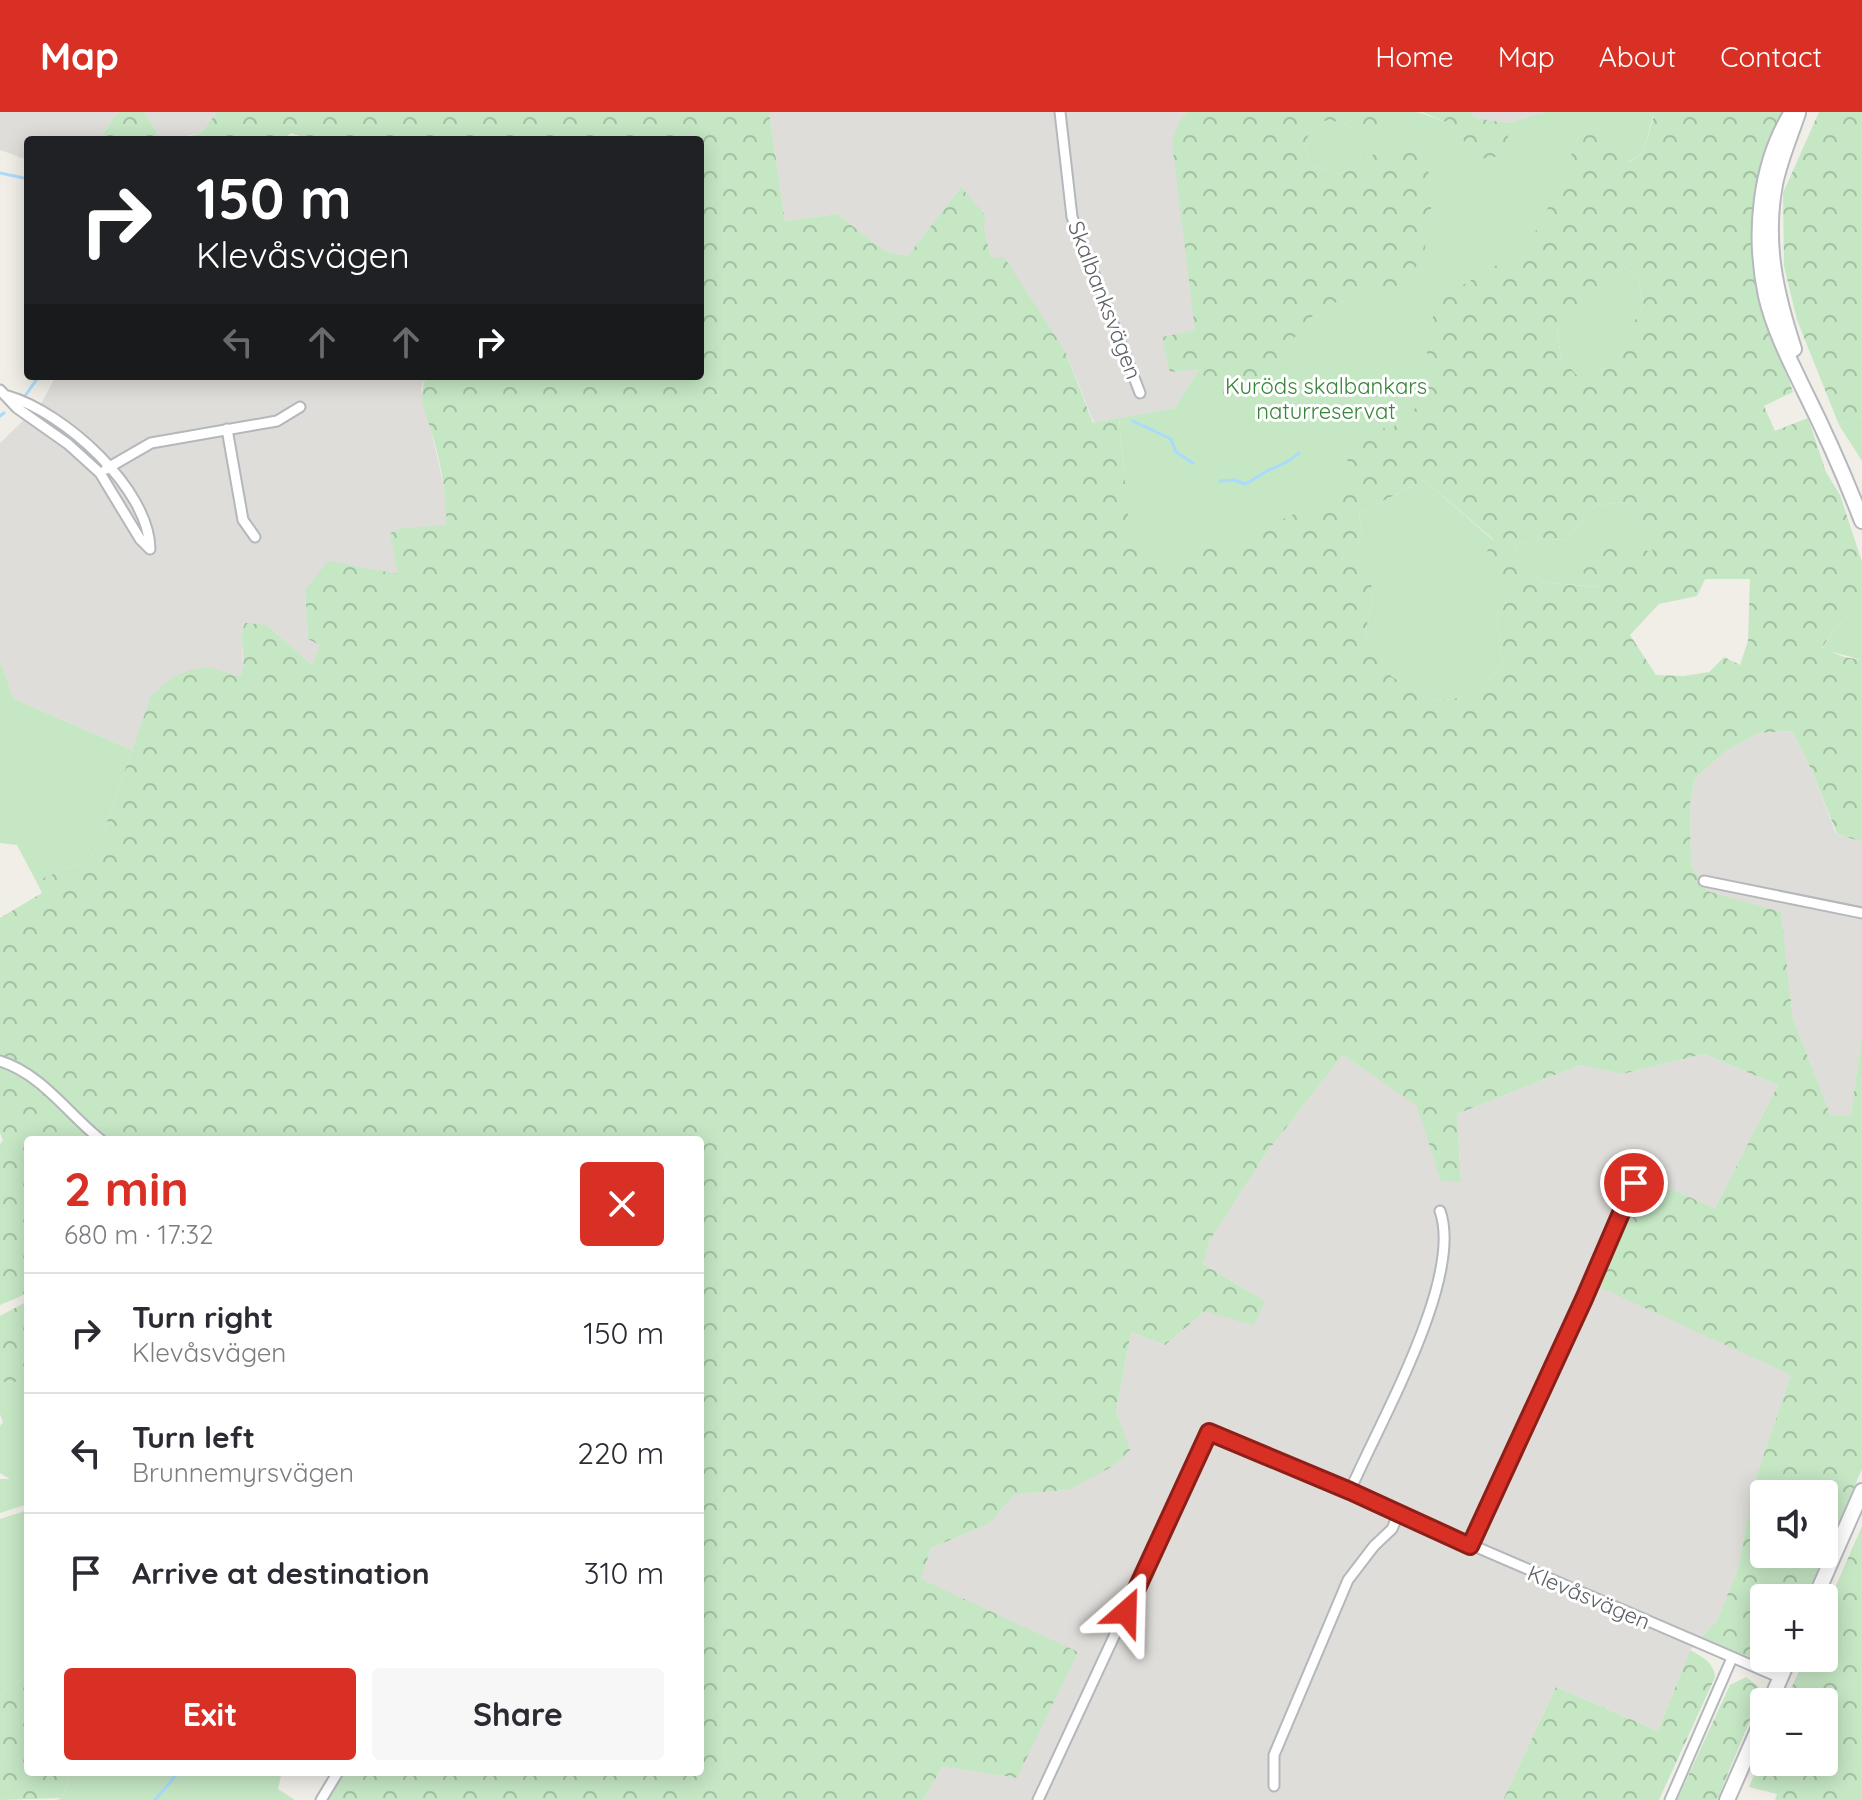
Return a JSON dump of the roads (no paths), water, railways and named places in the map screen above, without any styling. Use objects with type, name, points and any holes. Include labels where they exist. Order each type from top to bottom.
[{"type":"main road","points":[[1792,112],[1773,149],[1762,197],[1760,236],[1766,296],[1793,371],[1804,388],[1862,521]]},
{"type":"main road","points":[[1799,112],[1775,183],[1769,238],[1777,298],[1804,388]]},
{"type":"main road","points":[[1821,1584],[1862,1491]]},
{"type":"main road","points":[[1776,1688],[1783,1672]]},
{"type":"main road","points":[[1727,1800],[1750,1748]]},
{"type":"street","name":"Skalbanksvägen","points":[[1060,112],[1072,217],[1140,393]]},
{"type":"street","points":[[4,393],[50,417],[110,466],[144,521],[150,549],[140,539],[100,473],[68,444],[17,408],[4,393]]},
{"type":"street","points":[[100,473],[151,443],[277,421],[300,407]]},
{"type":"street","points":[[227,429],[243,520],[255,537]]},
{"type":"street","points":[[1704,881],[1862,913]]},
{"type":"street","points":[[0,1061],[31,1077],[97,1136]]},
{"type":"street","points":[[1470,1546],[1584,1299],[1642,1162]]},
{"type":"street","points":[[1350,1491],[1433,1303],[1443,1261],[1445,1233],[1440,1211]]},
{"type":"street","name":"Klevåsvägen","points":[[1038,1800],[1209,1432],[1781,1678]]},
{"type":"street","points":[[1274,1786],[1274,1755],[1348,1580],[1374,1546],[1392,1529],[1398,1515]]},
{"type":"street","points":[[1670,1800],[1732,1658]]},
{"type":"street","points":[[321,1800],[336,1776]]},
{"type":"waterway","points":[[0,173],[24,178]]},
{"type":"waterway","points":[[25,396],[36,380]]},
{"type":"waterway","points":[[0,416],[4,413]]},
{"type":"waterway","points":[[1133,421],[1171,439],[1176,452],[1193,463]]},
{"type":"waterway","points":[[1220,481],[1234,480],[1245,484],[1299,453]]},
{"type":"waterway","points":[[155,1800],[175,1776]]},
{"type":"park label","name":"Kuröds skalbankars naturreservat","points":[[1326,398]]}]
